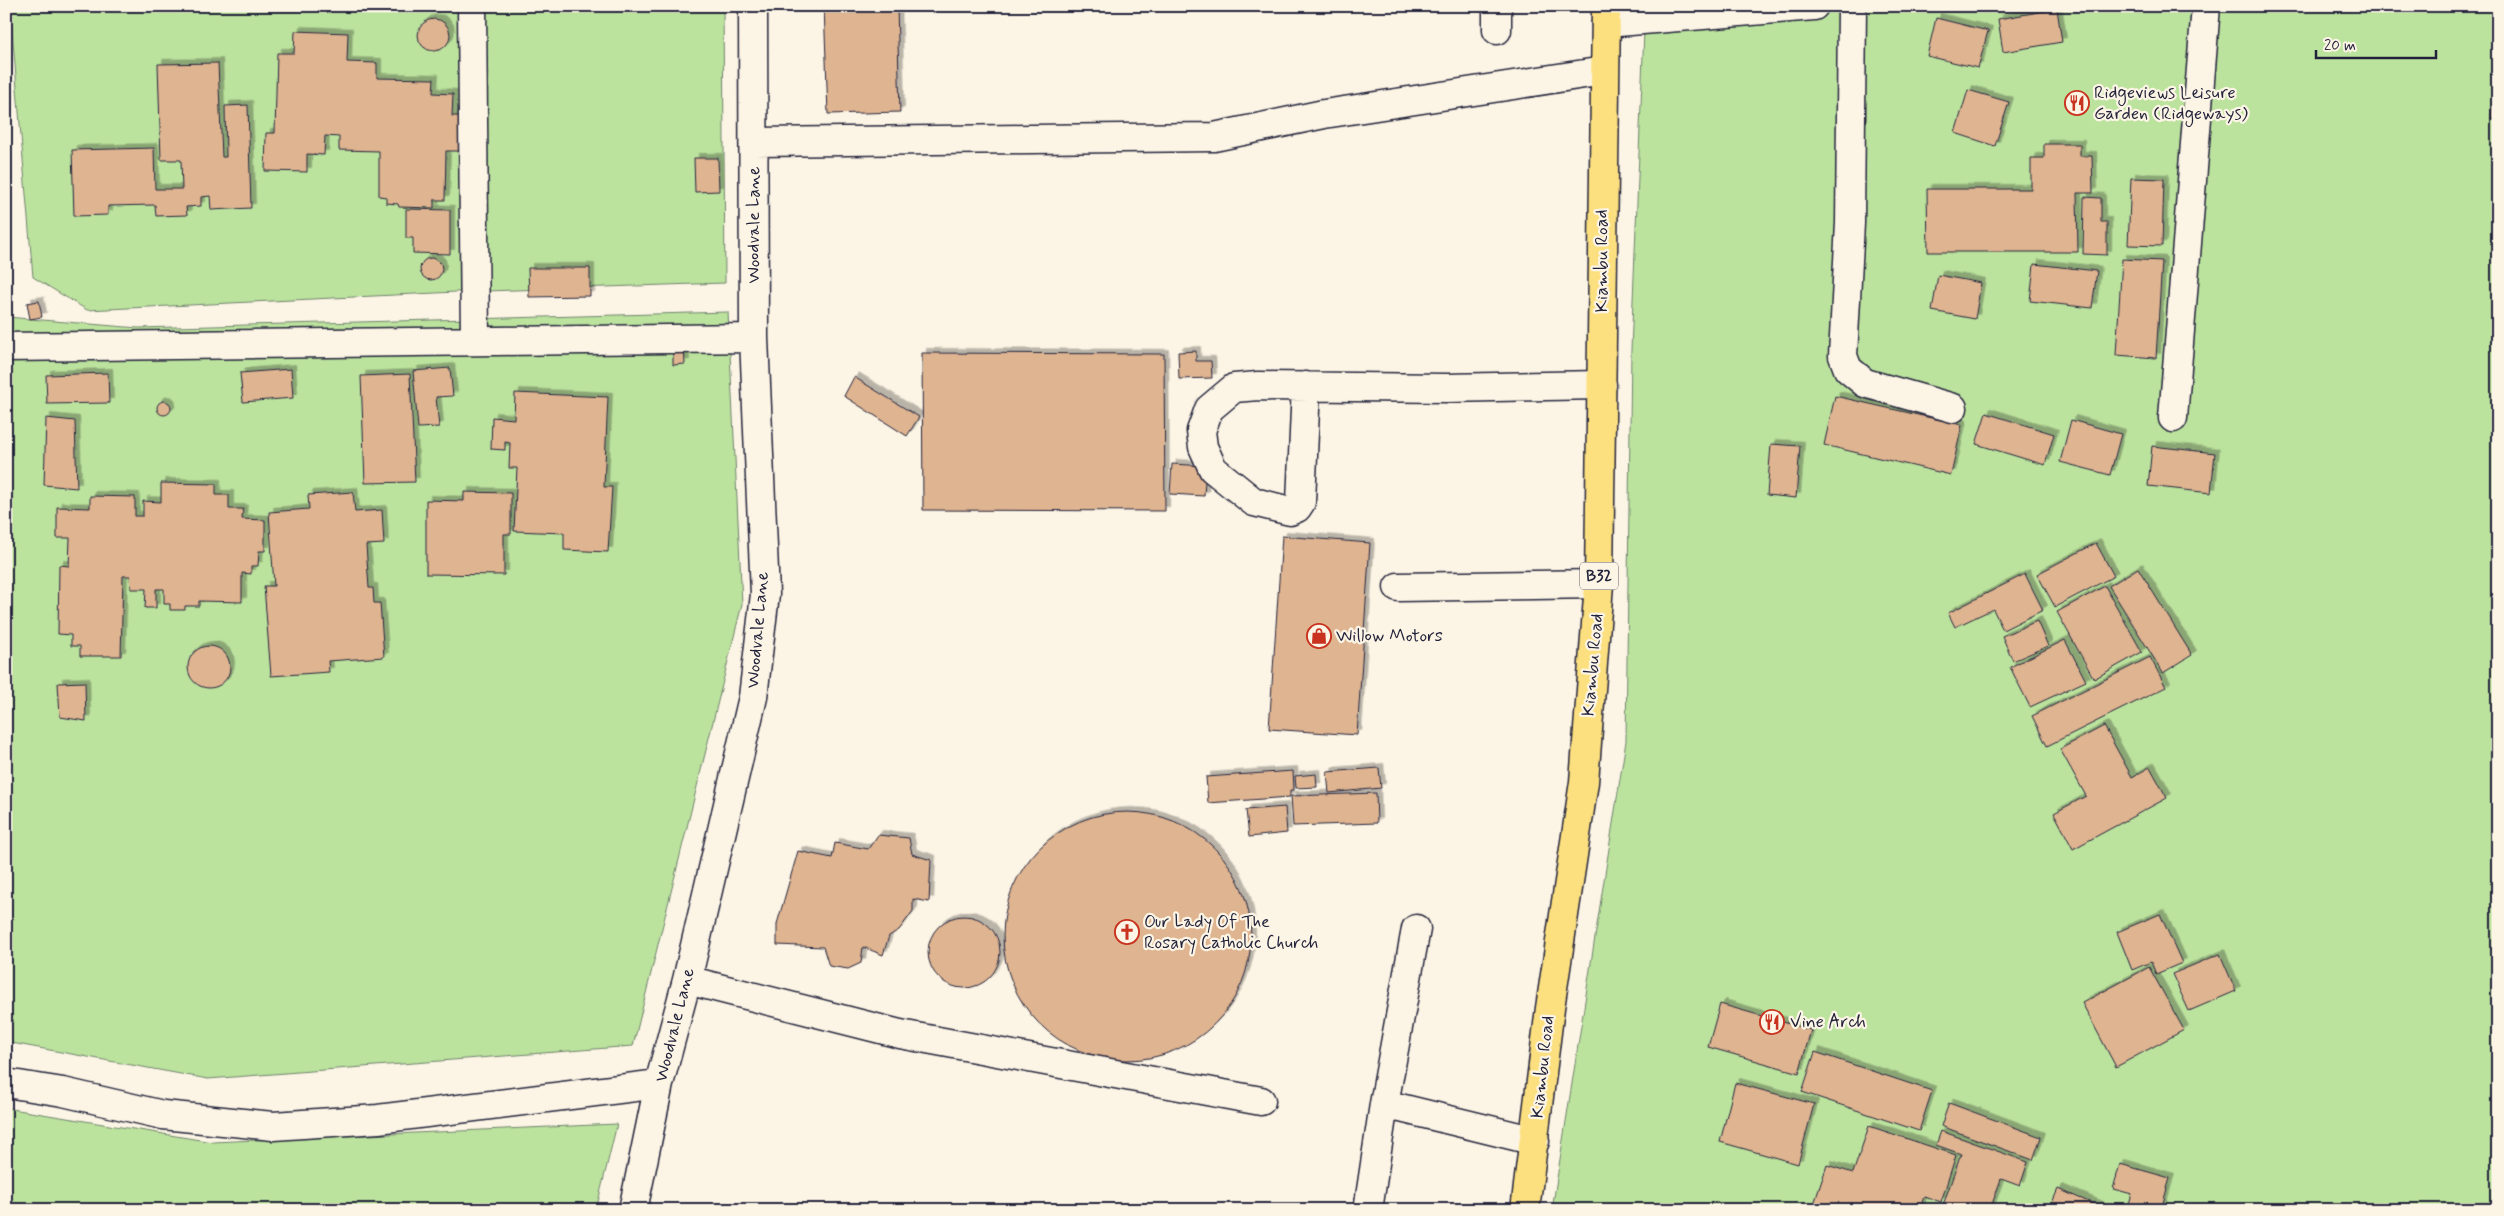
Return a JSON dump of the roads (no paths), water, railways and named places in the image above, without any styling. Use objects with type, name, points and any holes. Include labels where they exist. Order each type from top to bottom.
[{"type":"highway","name":"Kiambu Road","points":[[1525,1210],[1550,1008],[1584,782],[1599,584],[1606,14]]},
{"type":"highway","name":"Kiambu Road","points":[[1510,1210],[1535,1141]]},
{"type":"street","points":[[472,6],[475,341]]},
{"type":"street","name":"Woodvale Lane","points":[[632,1210],[659,1084],[686,980],[753,697],[761,637],[765,594],[754,338],[754,6]]},
{"type":"street","points":[[1606,14],[1814,6]]},
{"type":"street","points":[[1852,6],[1850,223],[1843,356],[1848,369],[1866,383],[1952,408]]},
{"type":"street","points":[[2173,418],[2206,6]]},
{"type":"street","points":[[754,142],[1214,136],[1324,114],[1604,72]]},
{"type":"street","points":[[6,338],[6,347],[754,338]]},
{"type":"street","points":[[1306,386],[1301,502],[1297,508],[1290,511],[1254,502],[1213,469],[1203,448],[1201,430],[1209,409],[1234,388],[1306,386],[1446,388],[1602,385]]},
{"type":"street","points":[[1398,587],[1599,584]]},
{"type":"street","points":[[1368,1210],[1384,1104],[1416,930]]},
{"type":"street","points":[[686,980],[900,1034],[1261,1101]]},
{"type":"street","points":[[6,1083],[63,1092],[163,1116],[272,1126],[378,1119],[659,1084]]},
{"type":"street","points":[[1384,1104],[1535,1141]]},
{"type":"place","name":"Ridgeviews Leisure Garden (Ridgeways)","points":[[2077,103]]},
{"type":"place","name":"Willow Motors","points":[[1319,636]]},
{"type":"place","name":"Our Lady Of The Rosary Catholic Church","points":[[1127,932]]},
{"type":"place","name":"Vine Arch","points":[[1772,1022]]}]
